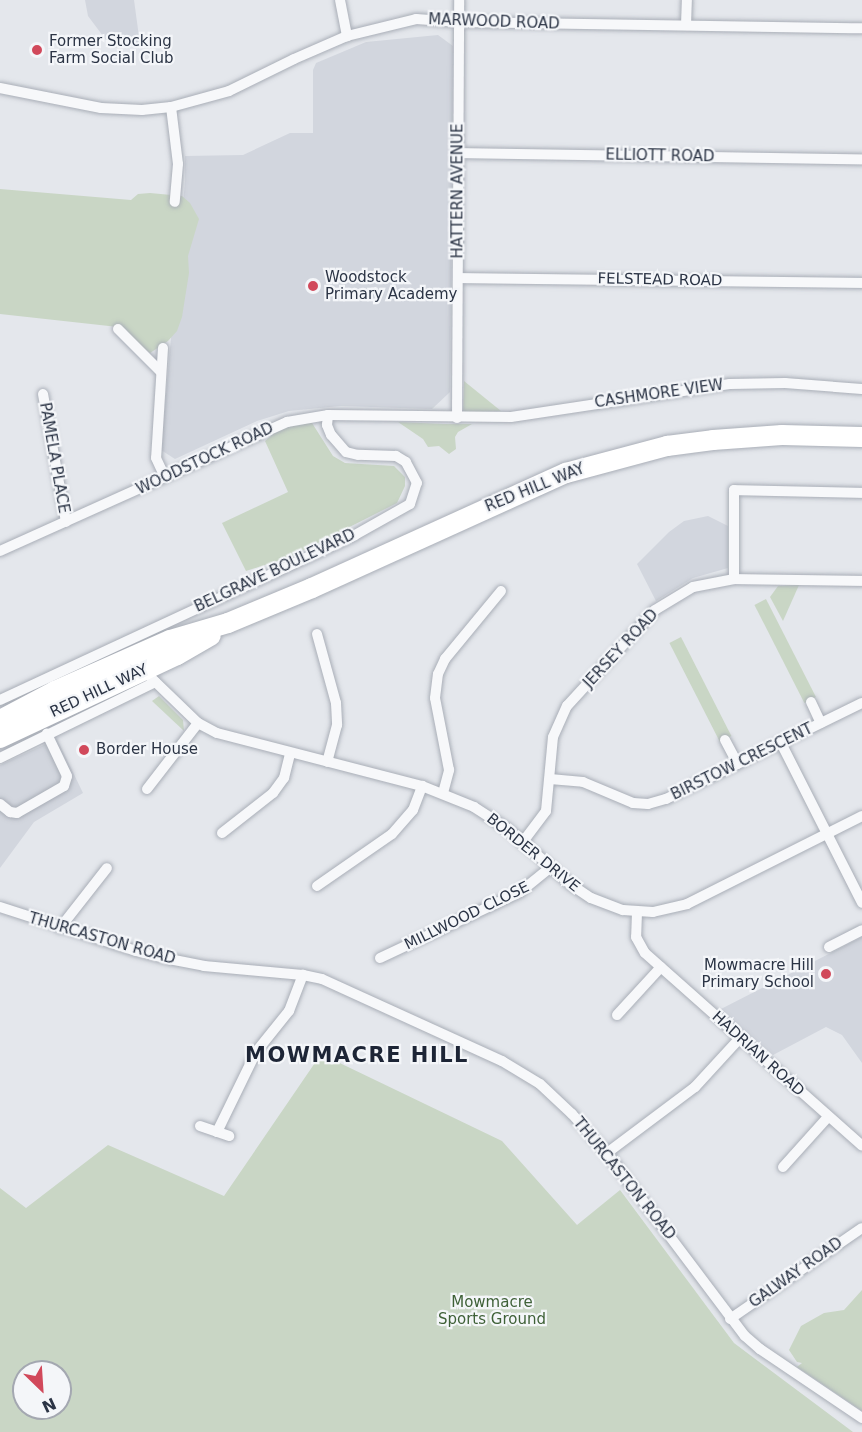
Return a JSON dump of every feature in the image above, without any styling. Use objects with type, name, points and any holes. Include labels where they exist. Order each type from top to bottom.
[{"type":"highway","name":"RED HILL WAY","points":[[0,738],[143,670],[170,640],[228,623],[312,588],[523,491],[603,462],[667,446],[713,440],[782,435],[862,437]]},
{"type":"highway","name":"RED HILL WAY","points":[[0,720],[55,691],[143,670]]},
{"type":"street","points":[[340,0],[347,36]]},
{"type":"street","name":"HATTERN AVENUE","points":[[457,418],[459,0]]},
{"type":"street","points":[[686,25],[687,0]]},
{"type":"street","name":"MARWOOD ROAD","points":[[0,88],[101,108],[142,110],[171,107],[229,92],[347,36],[417,19],[459,22],[862,28]]},
{"type":"street","points":[[171,107],[178,164],[175,202]]},
{"type":"street","name":"ELLIOTT ROAD","points":[[459,153],[862,159]]},
{"type":"street","name":"FELSTEAD ROAD","points":[[458,278],[862,283]]},
{"type":"street","points":[[118,329],[160,371]]},
{"type":"street","points":[[163,348],[156,458],[165,477]]},
{"type":"street","name":"CASHMORE VIEW","points":[[457,418],[511,417],[730,384],[785,383],[862,389]]},
{"type":"street","name":"PAMELA PLACE","points":[[43,394],[66,522]]},
{"type":"street","name":"WOODSTOCK ROAD","points":[[0,551],[287,422],[328,415],[457,418]]},
{"type":"street","name":"BELGRAVE BOULEVARD","points":[[0,700],[355,535],[410,504],[417,483],[406,462],[396,456],[358,455],[346,452],[331,435],[327,425],[328,415]]},
{"type":"street","points":[[862,493],[735,490],[734,579],[862,580]]},
{"type":"street","name":"JERSEY ROAD","points":[[522,843],[546,811],[553,737],[567,706],[655,610],[679,593],[710,582],[734,579]]},
{"type":"street","points":[[443,793],[449,770],[435,698],[438,674],[445,659],[501,591]]},
{"type":"street","points":[[317,634],[336,703],[337,725],[327,762]]},
{"type":"street","points":[[0,758],[47,734],[143,670]]},
{"type":"street","name":"BORDER DRIVE","points":[[143,670],[198,723],[217,733],[443,793],[496,821],[550,868],[591,898],[609,906],[637,912],[687,904],[862,816]]},
{"type":"street","points":[[810,702],[821,723]]},
{"type":"street","name":"BIRSTOW CRESCENT","points":[[550,779],[583,782],[633,803],[648,804],[666,799],[862,703]]},
{"type":"street","points":[[147,789],[198,723]]},
{"type":"street","points":[[0,804],[10,812],[17,813],[64,786],[66,776],[47,734]]},
{"type":"street","points":[[725,740],[738,764]]},
{"type":"street","points":[[781,743],[862,903]]},
{"type":"street","points":[[222,833],[273,793],[284,778],[290,754]]},
{"type":"street","points":[[332,891],[321,884],[404,824],[413,810],[422,786]]},
{"type":"street","points":[[60,928],[108,868]]},
{"type":"street","name":"MILLWOOD CLOSE","points":[[380,958],[520,892],[550,868]]},
{"type":"street","name":"THURCASTON ROAD","points":[[0,907],[60,928],[181,962],[303,975],[322,980],[501,1061],[540,1084],[572,1114],[607,1153],[644,1199],[730,1319],[760,1349],[862,1418]]},
{"type":"street","name":"HADRIAN ROAD","points":[[637,912],[636,937],[640,946],[660,967],[862,1146]]},
{"type":"street","points":[[829,946],[862,930]]},
{"type":"street","points":[[617,1016],[660,967]]},
{"type":"street","points":[[217,1132],[256,1052],[289,1011],[303,975]]},
{"type":"street","points":[[607,1153],[695,1087],[741,1037]]},
{"type":"street","points":[[783,1167],[828,1117]]},
{"type":"street","points":[[200,1126],[229,1136]]},
{"type":"street","name":"GALWAY ROAD","points":[[730,1319],[862,1228]]},
{"type":"shaded area","points":[[85,0],[134,0],[140,44],[112,48],[88,16]]},
{"type":"shaded area","name":"Woodstock Primary Academy","points":[[438,35],[453,46],[450,392],[432,409],[340,406],[289,411],[257,421],[175,459],[161,450],[185,181],[185,156],[243,155],[290,133],[313,133],[313,70],[316,63],[366,42]]},
{"type":"shaded area","points":[[708,516],[728,526],[728,568],[693,578],[656,601],[637,564],[669,532],[684,521]]},
{"type":"shaded area","points":[[57,739],[83,793],[34,822],[0,868],[0,765]]},
{"type":"shaded area","name":"Mowmacre Hill Primary School","points":[[862,937],[862,1063],[842,1035],[826,1027],[773,1055],[719,1010]]},
{"type":"green space","points":[[0,189],[131,200],[138,194],[150,193],[182,196],[190,203],[199,219],[188,256],[189,273],[182,317],[177,331],[168,341],[150,353],[118,327],[0,314]]},
{"type":"green space","points":[[464,381],[501,411],[463,413]]},
{"type":"green space","points":[[287,422],[312,423],[333,456],[345,463],[394,466],[405,477],[405,486],[397,503],[290,557],[246,571],[222,523],[288,492],[265,441]]},
{"type":"green space","points":[[398,422],[472,424],[458,432],[455,437],[456,449],[449,454],[439,446],[428,447],[423,439]]},
{"type":"green space","points":[[799,585],[783,621],[770,597],[778,586]]},
{"type":"green space","points":[[766,599],[816,697],[804,703],[754,605]]},
{"type":"green space","points":[[681,637],[731,736],[720,742],[669,643]]},
{"type":"green space","points":[[159,696],[183,720],[184,731],[152,701]]},
{"type":"green space","name":"Mowmacre Sports Ground","points":[[321,1054],[502,1141],[577,1225],[620,1190],[734,1343],[853,1432],[0,1432],[0,1188],[26,1208],[108,1145],[224,1196]]},
{"type":"green space","points":[[862,1290],[862,1411],[797,1367],[802,1363],[797,1362],[789,1350],[801,1326],[824,1313],[844,1310]]},
{"type":"place","name":"Former Stocking Farm Social Club","points":[[37,50]]},
{"type":"place","name":"Woodstock Primary Academy","points":[[313,286]]},
{"type":"place","name":"Border House","points":[[84,750]]},
{"type":"place","name":"Mowmacre Hill Primary School","points":[[826,974]]},
{"type":"district","name":"MOWMACRE HILL","points":[[357,1055]]}]
